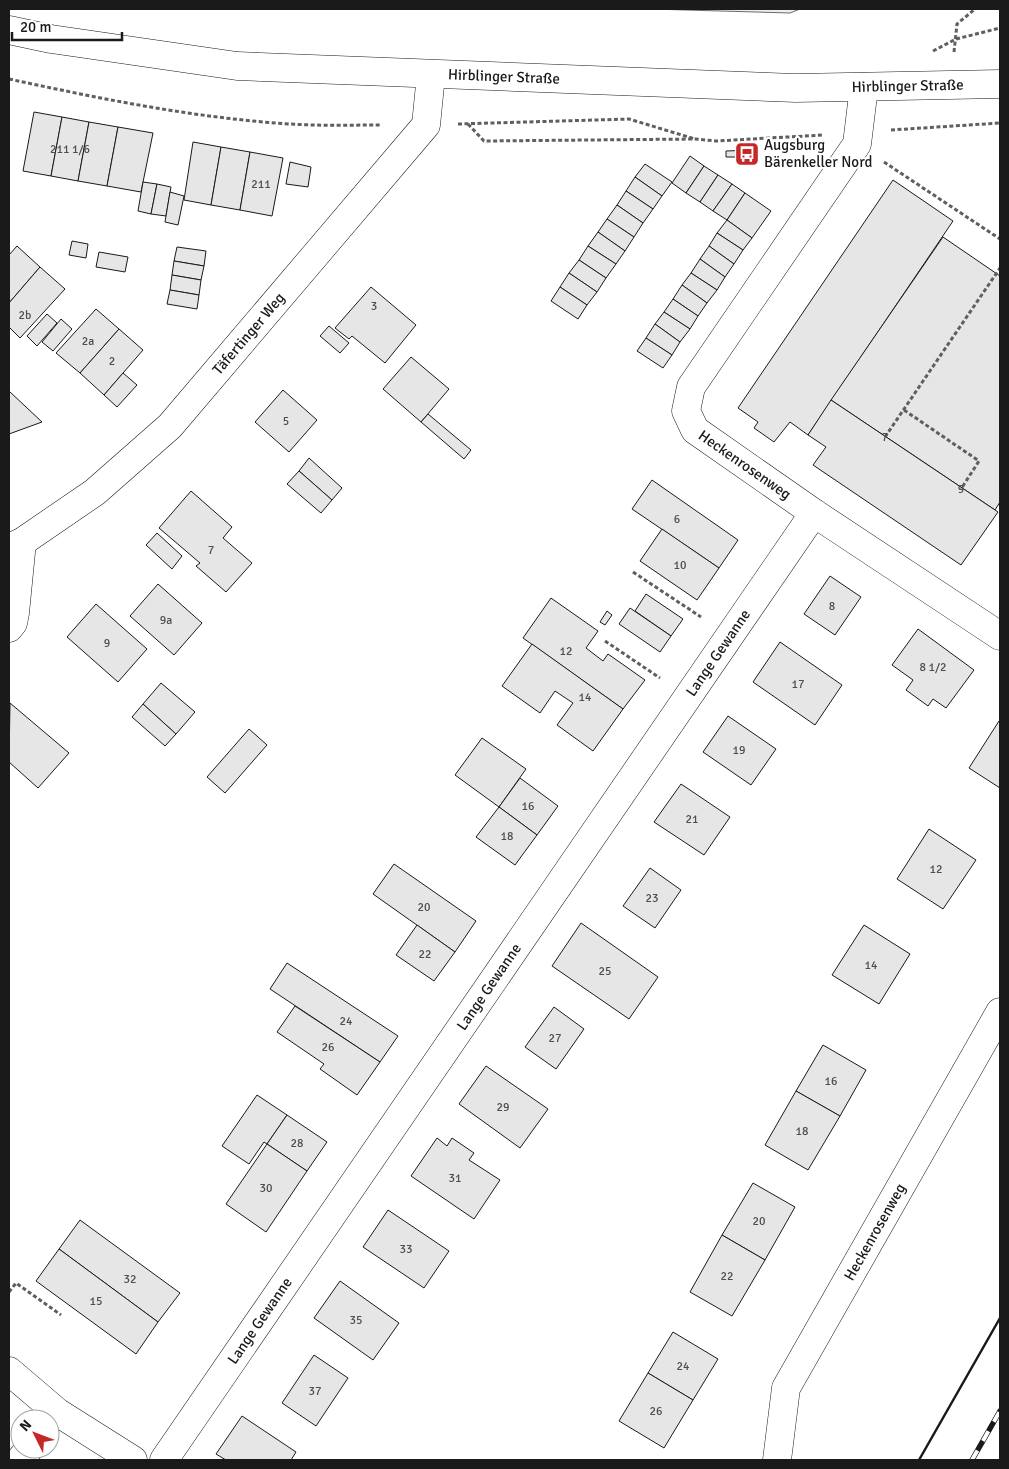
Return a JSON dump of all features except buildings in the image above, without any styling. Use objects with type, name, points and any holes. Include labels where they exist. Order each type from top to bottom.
[{"type":"street","name":"Hirblinger Straße","points":[[9,30],[51,39],[237,66],[796,88],[1000,84]]},
{"type":"street","points":[[426,125],[431,75]]},
{"type":"street","name":"Heckenrosenweg","points":[[864,87],[857,138],[691,387],[686,411],[695,430],[814,514],[1000,636]]},
{"type":"street","name":"Täfertinger Weg","points":[[15,545],[95,492],[170,426],[426,125]]},
{"type":"street","name":"Lange Gewanne","points":[[164,1460],[814,514]]},
{"type":"street","points":[[9,628],[13,623],[15,613],[15,545]]},
{"type":"street","name":"Heckenrosenweg","points":[[776,1460],[786,1388],[1000,1012]]},
{"type":"street","points":[[9,1371],[45,1409]]},
{"type":"street","points":[[60,1421],[133,1460]]},
{"type":"path","points":[[950,84],[957,24],[975,9]]},
{"type":"path","points":[[9,80],[112,101],[192,114],[291,124],[426,125]]},
{"type":"path","points":[[695,139],[629,118],[468,124],[484,141],[695,139],[716,141],[857,138],[1000,123]]},
{"type":"path","points":[[857,138],[1000,239]]},
{"type":"path","points":[[885,437],[1000,268]]},
{"type":"path","points":[[904,410],[979,461],[961,488]]},
{"type":"path","points":[[633,572],[730,636]]},
{"type":"path","points":[[605,640],[688,697]]},
{"type":"path","points":[[9,1292],[16,1283],[61,1315]]},
{"type":"shaded area","points":[[651,9],[800,9],[790,13]]},
{"type":"railway","points":[[972,1460],[1000,1411]]},
{"type":"wall","points":[[919,1460],[1000,1318]]},
{"type":"place","name":"Augsburg Bärenkeller Nord","points":[[747,154]]}]
